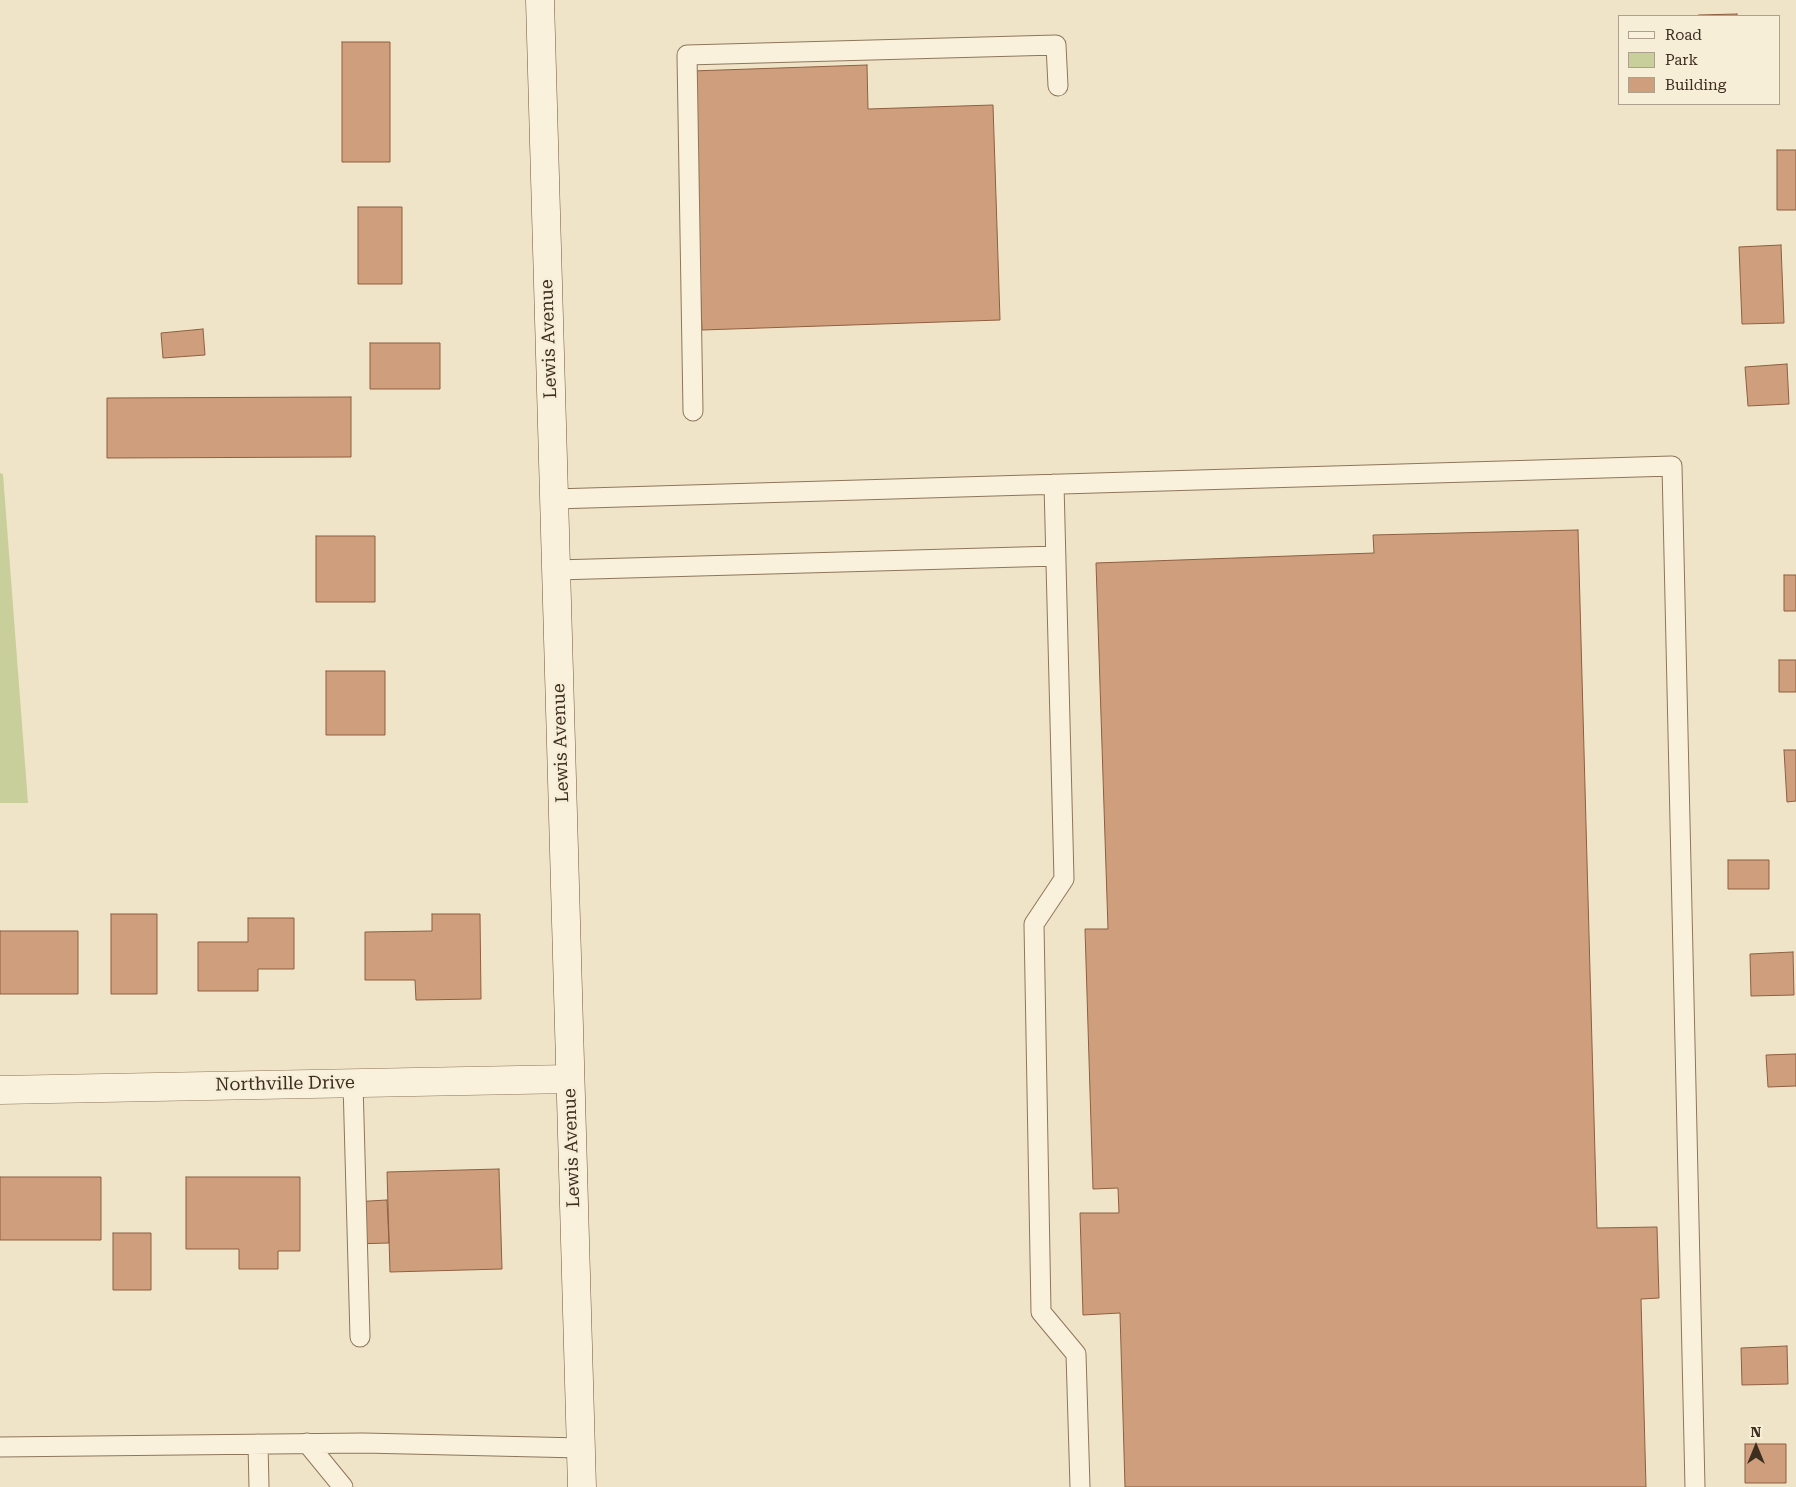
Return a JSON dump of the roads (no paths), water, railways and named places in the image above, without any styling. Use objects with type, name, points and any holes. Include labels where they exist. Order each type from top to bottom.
[{"type":"main road","name":"Lewis Avenue","points":[[540,0],[582,1487]]},
{"type":"main road","name":"Northville Drive","points":[[0,1090],[570,1079]]},
{"type":"lane","points":[[693,411],[688,54],[1056,45],[1058,86]]},
{"type":"lane","points":[[554,498],[1672,466],[1695,1487]]},
{"type":"lane","points":[[1054,484],[1064,878],[1034,924],[1041,1312],[1076,1354],[1080,1487]]},
{"type":"lane","points":[[556,570],[1056,556]]},
{"type":"lane","points":[[352,1083],[360,1337]]},
{"type":"lane","points":[[307,1443],[343,1487]]},
{"type":"lane","points":[[0,1446],[364,1443],[581,1448]]},
{"type":"lane","points":[[258,1444],[259,1487]]}]
